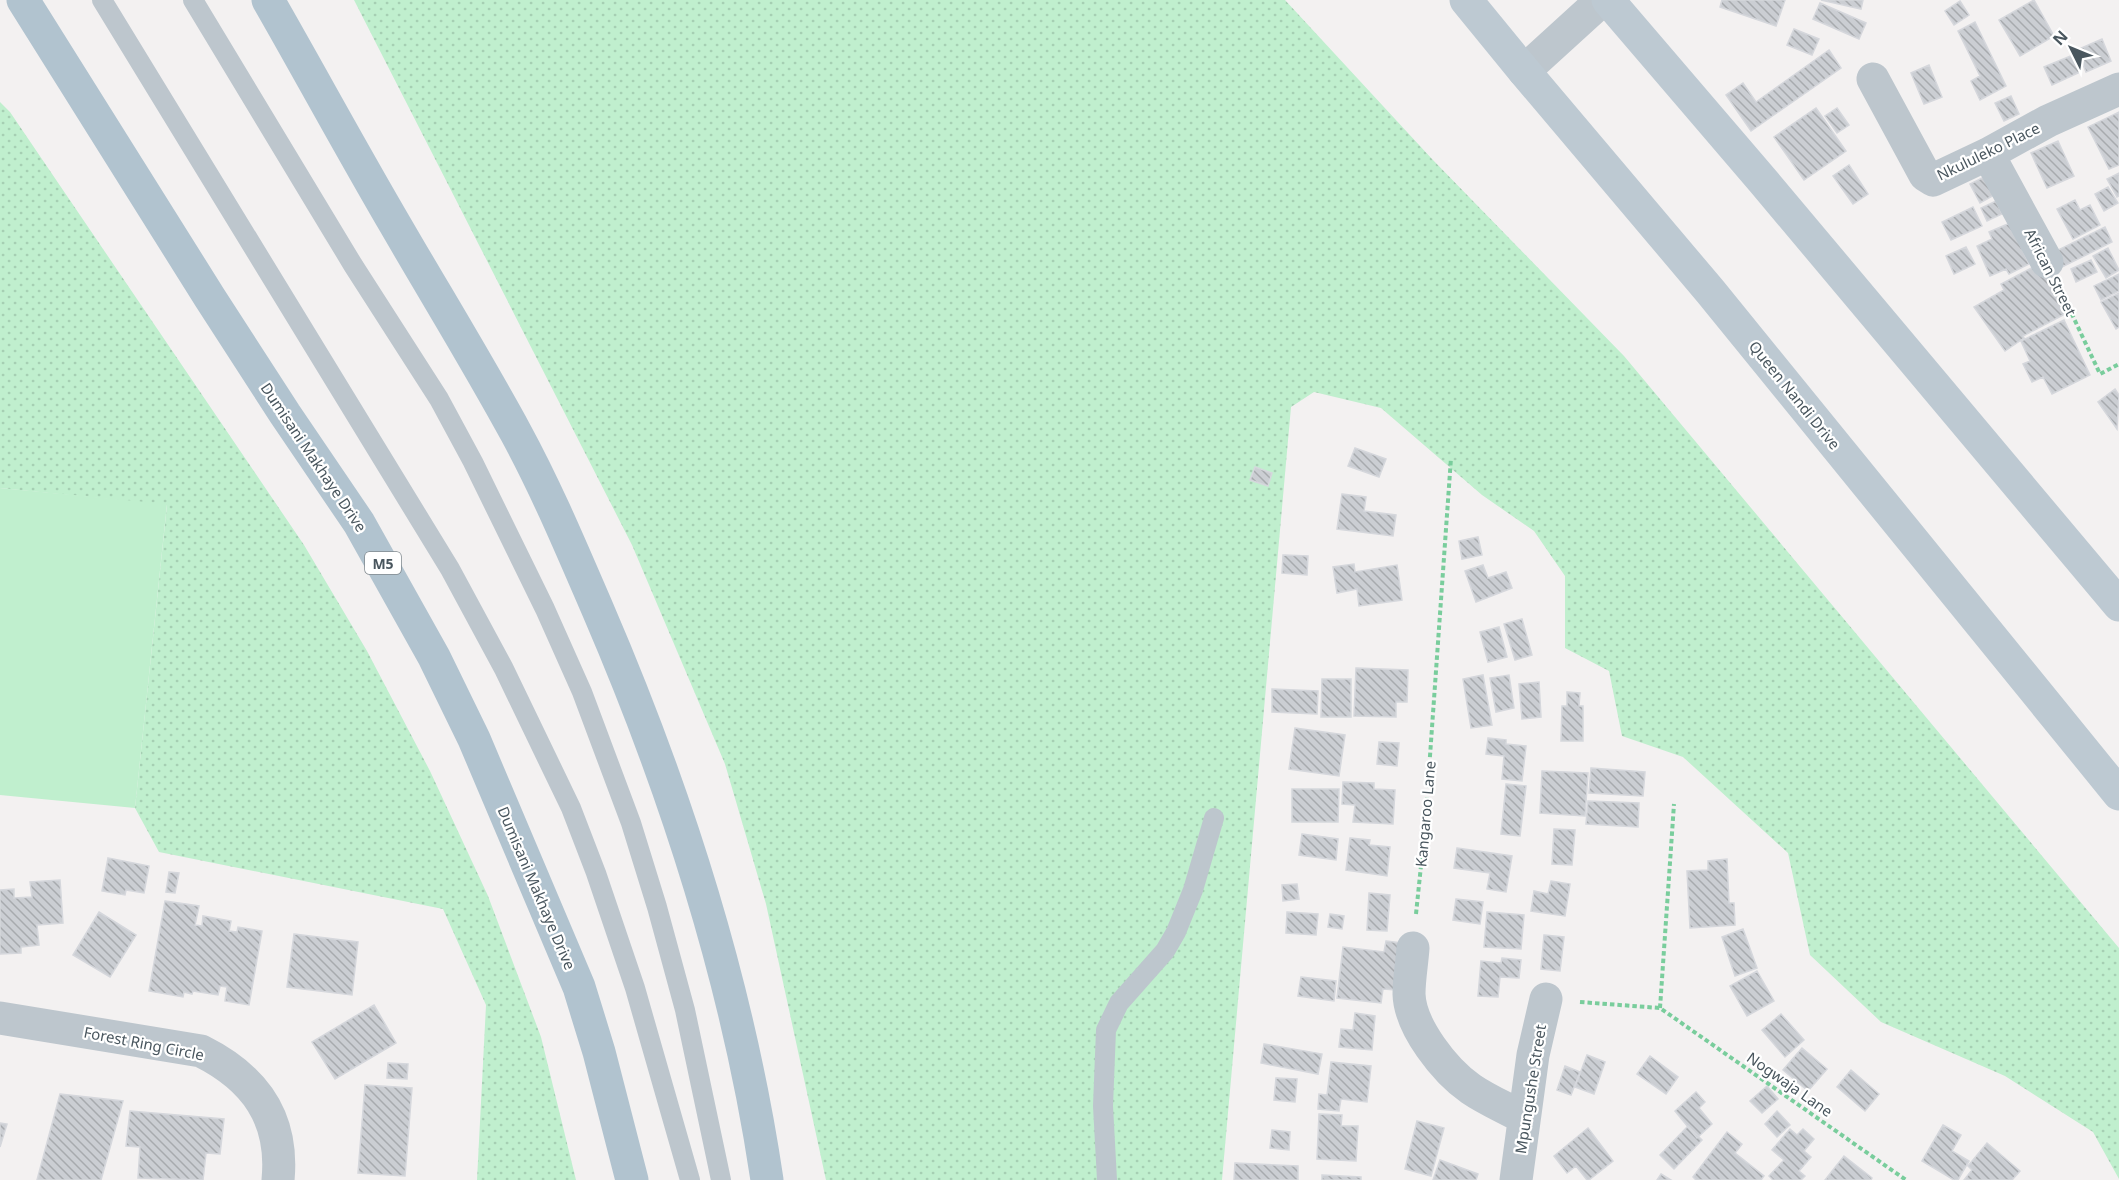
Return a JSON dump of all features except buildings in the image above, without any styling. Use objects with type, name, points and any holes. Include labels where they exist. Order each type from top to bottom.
[{"type":"main road","name":"Dumisani Makhaye Drive","points":[[23,0],[260,375],[359,523],[434,657],[474,739],[579,987],[599,1052],[632,1180]]},
{"type":"main road","points":[[268,0],[517,435],[567,537],[623,668],[689,853],[736,1017],[758,1118],[767,1180]]},
{"type":"main road","name":"Queen Nandi Drive","points":[[1466,0],[1710,291],[2119,794]]},
{"type":"main road","points":[[1608,0],[2119,605]]},
{"type":"street","points":[[1524,71],[1602,0]]},
{"type":"street","name":"Nkululeko Place","points":[[1873,79],[1928,178],[1937,179],[2048,121],[2119,89]]},
{"type":"street","name":"African Street","points":[[1988,154],[2047,262]]},
{"type":"street","points":[[1413,948],[1409,995],[1412,1011],[1426,1040],[1455,1076],[1471,1089],[1524,1118]]},
{"type":"street","name":"Mpungushe Street","points":[[1516,1180],[1533,1055],[1546,999]]},
{"type":"street","name":"Forest Ring Circle","points":[[0,1017],[201,1051],[223,1062],[256,1091],[270,1115],[277,1139],[278,1180]]},
{"type":"lane","points":[[102,0],[450,569],[504,669],[571,808],[596,873],[635,988],[690,1180]]},
{"type":"lane","points":[[193,0],[353,265],[439,399],[474,462],[550,619],[582,692],[631,823],[657,907],[686,1010],[721,1180]]},
{"type":"lane","points":[[1107,1180],[1103,1106],[1106,1030],[1119,1003],[1165,951],[1176,932],[1193,890],[1214,818]]},
{"type":"path","name":"African Street","points":[[2047,262],[2100,374],[2119,364]]},
{"type":"path","name":"Kangaroo Lane","points":[[1413,948],[1425,827],[1451,458]]},
{"type":"path","points":[[1546,999],[1660,1008],[1674,804]]},
{"type":"path","name":"Nogwaja Lane","points":[[1660,1008],[1906,1180]]},
{"type":"green space","points":[[354,0],[1285,0],[1432,159],[1624,356],[2119,948],[2119,1179],[2093,1132],[2005,1076],[1881,1022],[1810,955],[1788,853],[1683,757],[1622,736],[1609,671],[1565,648],[1565,576],[1534,531],[1482,495],[1381,408],[1314,392],[1291,407],[1222,1180],[826,1180],[766,904],[725,764],[632,545]]},
{"type":"green space","points":[[0,102],[10,112],[304,545],[367,651],[430,771],[488,896],[541,1037],[576,1180],[477,1180],[486,1005],[443,909],[159,852],[135,808],[167,505],[0,488]]},
{"type":"green space","points":[[0,488],[167,504],[135,808],[0,795]]}]
